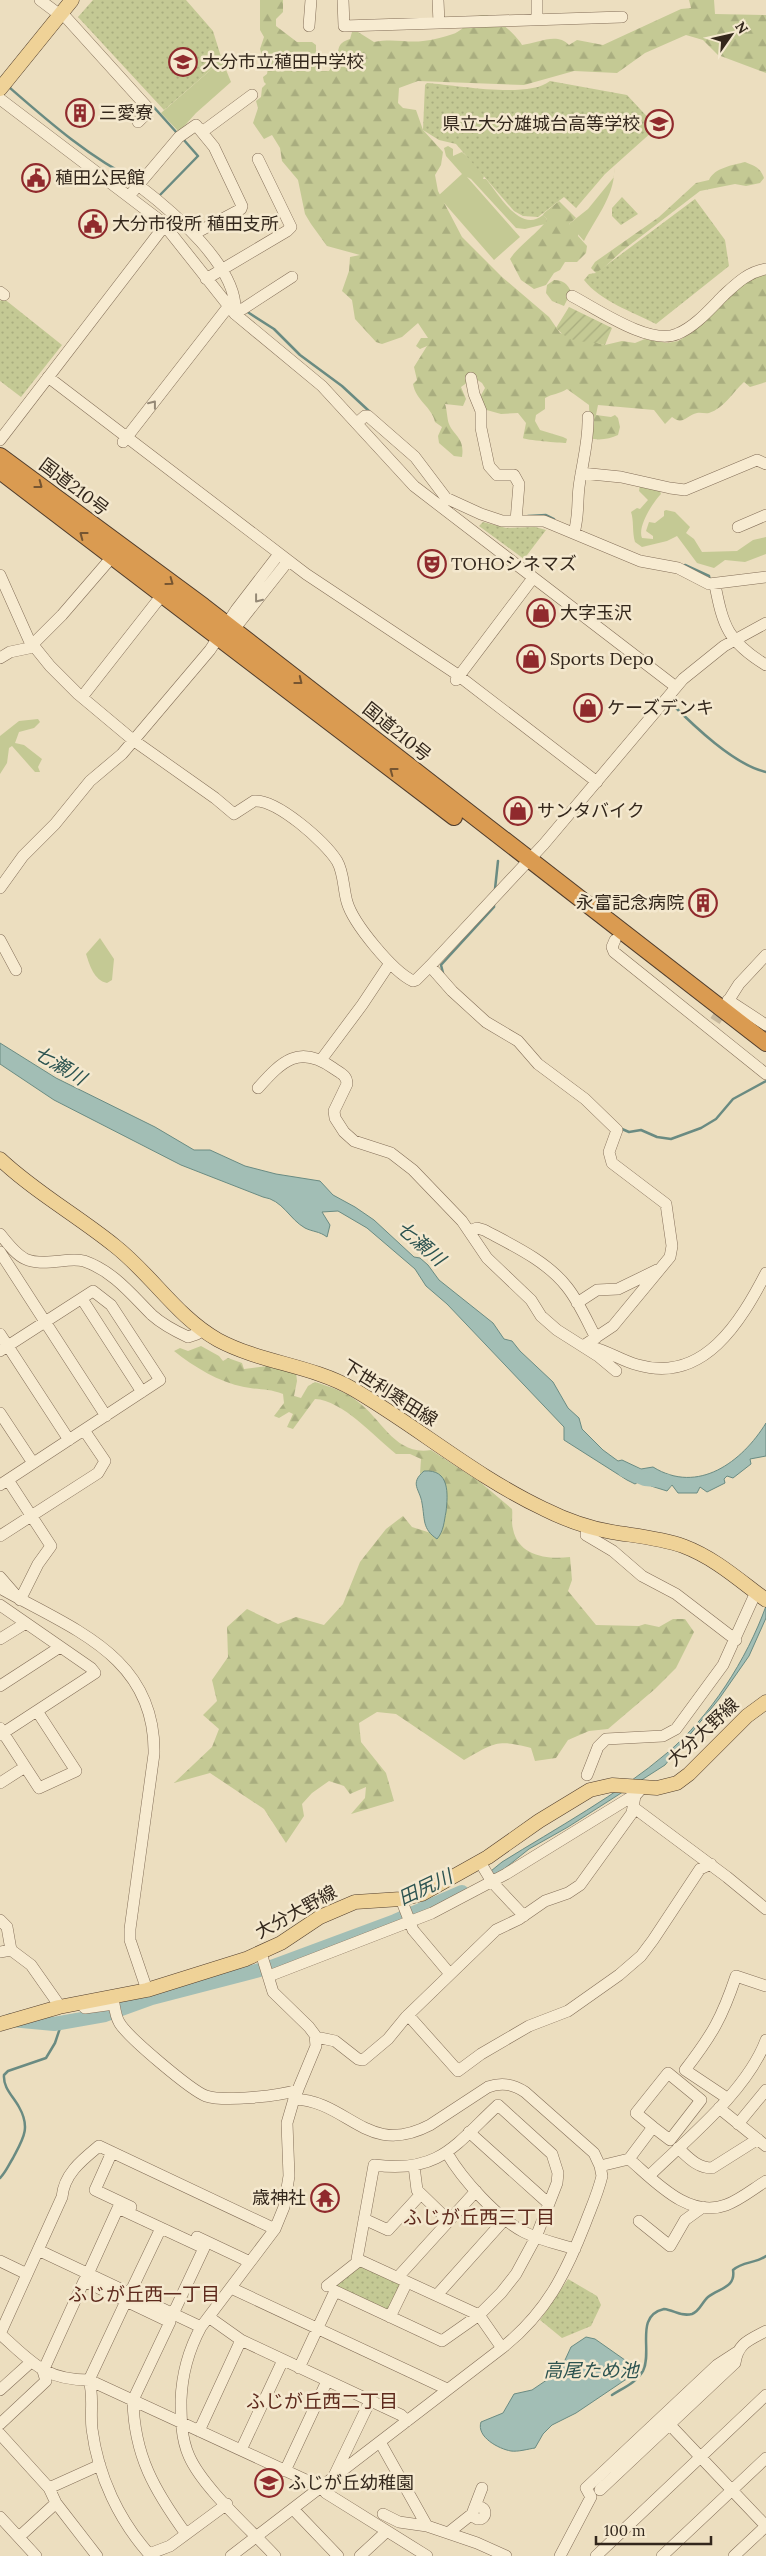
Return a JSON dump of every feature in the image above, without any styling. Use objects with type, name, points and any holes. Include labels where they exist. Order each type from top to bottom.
[{"type":"highway","name":"国道210号","points":[[0,456],[525,865],[766,1043]]},
{"type":"highway","name":"国道210号","points":[[0,471],[162,595],[226,631]]},
{"type":"highway","name":"国道210号","points":[[525,865],[615,940],[766,1056]]},
{"type":"main road","points":[[0,89],[72,0]]},
{"type":"main road","name":"下世利寒田線","points":[[0,1159],[117,1247],[141,1269],[176,1308],[202,1330],[251,1354],[313,1371],[343,1383],[502,1486],[546,1510],[587,1526],[684,1547],[718,1563],[762,1597]]},
{"type":"main road","name":"大分大野線","points":[[6,2021],[58,2007],[147,1990],[263,1957],[320,1917],[346,1905],[360,1901],[403,1904],[482,1866],[575,1798],[598,1787],[618,1786],[639,1790],[666,1787],[681,1780],[738,1724],[766,1702]]},
{"type":"street","points":[[40,0],[61,14],[147,107],[148,112],[138,122]]},
{"type":"street","points":[[308,26],[311,0]]},
{"type":"street","points":[[343,0],[344,26],[622,17]]},
{"type":"street","points":[[438,0],[439,23]]},
{"type":"street","points":[[537,0],[537,19]]},
{"type":"street","points":[[202,132],[252,95]]},
{"type":"street","points":[[0,99],[130,195],[165,225],[206,279],[314,379],[357,423],[407,480],[676,687]]},
{"type":"street","points":[[130,195],[180,136],[195,125],[214,147],[242,206],[241,209],[194,234]]},
{"type":"street","points":[[206,279],[288,231],[291,227],[258,159]]},
{"type":"street","points":[[138,185],[168,208],[224,268],[237,309]]},
{"type":"street","points":[[0,440],[165,225]]},
{"type":"street","points":[[572,296],[644,333],[658,337],[667,337],[686,329],[745,277],[766,269]]},
{"type":"street","points":[[125,440],[237,309],[292,277]]},
{"type":"street","points":[[470,378],[472,390],[481,411],[481,428],[490,468],[498,476],[514,475],[519,482],[516,521]]},
{"type":"street","points":[[46,379],[282,559],[457,678],[596,783]]},
{"type":"street","points":[[357,423],[368,416],[415,457],[446,498],[474,511],[498,520],[540,520],[640,561],[675,567],[715,585],[766,577]]},
{"type":"street","points":[[574,533],[579,510],[581,473],[588,430],[588,417]]},
{"type":"street","points":[[581,473],[621,477],[681,490],[693,488],[757,460],[766,464]]},
{"type":"street","points":[[464,525],[474,511]]},
{"type":"street","points":[[738,526],[766,515]]},
{"type":"street","points":[[0,658],[31,645],[62,615],[112,556]]},
{"type":"street","points":[[0,888],[23,856],[55,824],[86,785],[116,760],[226,631],[282,559]]},
{"type":"street","points":[[0,575],[31,645],[82,697],[133,740],[215,798],[234,814],[254,801],[265,803],[289,816],[321,842],[332,853],[341,869],[348,906],[377,949],[390,963],[412,981],[416,980],[430,966],[525,865],[676,687],[700,664],[734,640],[766,623]]},
{"type":"street","points":[[457,678],[533,578]]},
{"type":"street","points":[[715,585],[722,620],[734,640],[750,655],[766,665]]},
{"type":"street","points":[[82,697],[162,595]]},
{"type":"street","points":[[0,940],[16,970]]},
{"type":"street","points":[[615,940],[612,947],[614,952],[712,1025],[766,1074]]},
{"type":"street","points":[[766,955],[739,984],[726,1003],[766,1025]]},
{"type":"street","points":[[322,1060],[390,963]]},
{"type":"street","points":[[430,966],[452,991],[486,1022],[518,1041],[538,1064],[590,1104],[617,1130],[610,1148],[610,1161],[666,1204],[672,1253],[616,1323],[583,1346]]},
{"type":"street","points":[[258,1088],[282,1064],[296,1056],[310,1056],[322,1060],[346,1079],[346,1088],[334,1111],[344,1132],[359,1143],[391,1153],[406,1164],[443,1200],[469,1231],[482,1253],[531,1300],[540,1316],[616,1371]]},
{"type":"street","points":[[469,1231],[477,1228],[484,1230],[534,1259],[558,1277],[577,1303],[596,1338]]},
{"type":"street","points":[[0,1234],[16,1254],[29,1262],[84,1261],[126,1286],[158,1319],[188,1337],[202,1330]]},
{"type":"street","points":[[0,1252],[106,1416]]},
{"type":"street","points":[[577,1303],[597,1290],[615,1290],[645,1274],[658,1270]]},
{"type":"street","points":[[583,1346],[594,1347],[647,1367],[667,1368],[687,1363],[713,1349],[730,1332],[745,1311],[766,1273]]},
{"type":"street","points":[[4,1348],[93,1291],[111,1305],[160,1380],[4,1482],[31,1516],[51,1546],[38,1564],[20,1600]]},
{"type":"street","points":[[82,1299],[142,1392]]},
{"type":"street","points":[[0,1334],[4,1348],[69,1440]]},
{"type":"street","points":[[0,1413],[33,1463]]},
{"type":"street","points":[[0,1536],[98,1473],[105,1461],[84,1430]]},
{"type":"street","points":[[587,1526],[586,1535],[613,1551],[642,1576],[676,1594],[736,1640]]},
{"type":"street","points":[[0,1577],[20,1600]]},
{"type":"street","points":[[0,1588],[96,1643],[115,1657],[133,1678],[148,1709],[153,1728],[154,1754],[130,1940],[147,1990]]},
{"type":"street","points":[[587,1775],[598,1747],[606,1739],[663,1736],[676,1729],[715,1678],[762,1597]]},
{"type":"street","points":[[0,1605],[91,1668],[95,1673],[1,1732],[38,1788],[76,1771],[37,1711]]},
{"type":"street","points":[[0,1639],[26,1622]]},
{"type":"street","points":[[0,1686],[60,1646]]},
{"type":"street","points":[[0,1783],[25,1767]]},
{"type":"street","points":[[316,2037],[335,2040],[358,2059],[363,2060],[392,2036],[408,2015],[496,1930],[524,1916],[545,1901],[568,1894],[580,1885],[632,1814],[639,1790]]},
{"type":"street","points":[[268,1975],[411,1923],[492,1882],[639,1790]]},
{"type":"street","points":[[633,1807],[711,1864],[766,1909]]},
{"type":"street","points":[[408,2015],[458,2071],[482,2054],[529,2026],[568,2011],[619,1975],[641,1956],[700,1869],[711,1864]]},
{"type":"street","points":[[482,1866],[492,1882],[524,1916]]},
{"type":"street","points":[[403,1904],[411,1923],[423,1943],[450,1974]]},
{"type":"street","points":[[0,1920],[7,1927],[5,1951],[31,1965],[57,2002],[58,2007]]},
{"type":"street","points":[[263,1957],[270,1987],[277,1998],[305,2023],[316,2037],[315,2050],[296,2095],[287,2123],[287,2194],[274,2229],[201,2328],[192,2345],[183,2372],[180,2422],[188,2455],[198,2473],[275,2556]]},
{"type":"street","points":[[727,2098],[685,2070],[721,2019],[736,1976],[766,1986]]},
{"type":"street","points":[[81,2004],[85,2008],[114,2004],[118,2021],[144,2050],[205,2096],[261,2097],[296,2095],[318,2103],[374,2133],[397,2136],[420,2130],[430,2125],[488,2086],[496,2084],[511,2086],[525,2092],[594,2153],[600,2166],[600,2184],[575,2249],[551,2297],[524,2329],[448,2390],[231,2556]]},
{"type":"street","points":[[649,2176],[719,2108],[755,2065],[766,2041]]},
{"type":"street","points":[[668,2073],[701,2100],[670,2140],[653,2127],[636,2113],[668,2073]]},
{"type":"street","points":[[738,2124],[765,2092]]},
{"type":"street","points":[[299,2368],[336,2291],[442,2341],[479,2315],[501,2293],[516,2274],[536,2237],[558,2173],[552,2154],[547,2148],[498,2105],[447,2153],[426,2164],[394,2168],[374,2165],[357,2259],[479,2315],[502,2348]]},
{"type":"street","points":[[678,2148],[692,2161],[704,2168],[712,2168],[762,2143],[719,2108]]},
{"type":"street","points":[[600,2166],[629,2159],[653,2127]]},
{"type":"street","points":[[469,2132],[548,2202]]},
{"type":"street","points":[[274,2229],[99,2146],[78,2163],[63,2185],[62,2197],[27,2274],[5,2310],[0,2334],[42,2370],[68,2380],[89,2380],[321,2487],[326,2493],[426,2556]]},
{"type":"street","points":[[112,2152],[95,2190],[250,2262]]},
{"type":"street","points":[[447,2153],[462,2178],[518,2228],[536,2237],[575,2249]]},
{"type":"street","points":[[629,2159],[676,2198],[703,2207],[729,2204],[766,2181]]},
{"type":"street","points":[[414,2166],[417,2190],[449,2221]]},
{"type":"street","points":[[390,2317],[402,2280],[449,2221],[476,2191]]},
{"type":"street","points":[[364,2220],[388,2230],[420,2194]]},
{"type":"street","points":[[639,2221],[670,2246],[685,2220],[703,2207]]},
{"type":"street","points":[[88,2274],[118,2208],[204,2248],[173,2314]]},
{"type":"street","points":[[437,2295],[506,2218]]},
{"type":"street","points":[[161,2228],[89,2380],[93,2392],[92,2426],[100,2465],[119,2512],[150,2555],[170,2546],[226,2504]]},
{"type":"street","points":[[38,2250],[88,2274],[170,2322],[134,2400],[137,2440],[144,2463],[158,2493],[186,2534]]},
{"type":"street","points":[[327,2286],[360,2260]]},
{"type":"street","points":[[0,2262],[27,2274]]},
{"type":"street","points":[[0,2424],[46,2380],[42,2370],[84,2281],[173,2314],[201,2328]]},
{"type":"street","points":[[231,2288],[448,2390]]},
{"type":"street","points":[[210,2318],[241,2340],[401,2415],[407,2421]]},
{"type":"street","points":[[560,2556],[592,2497],[586,2488],[717,2365],[737,2352],[745,2341],[766,2331]]},
{"type":"street","points":[[199,2430],[241,2340]]},
{"type":"street","points":[[600,2490],[671,2426],[735,2364],[737,2352]]},
{"type":"street","points":[[241,2450],[284,2360]]},
{"type":"street","points":[[0,2390],[31,2362]]},
{"type":"street","points":[[285,2471],[327,2381]]},
{"type":"street","points":[[596,2556],[766,2395]]},
{"type":"street","points":[[333,2478],[370,2400]]},
{"type":"street","points":[[671,2426],[766,2526],[734,2556]]},
{"type":"street","points":[[0,2434],[49,2488],[56,2503],[97,2556]]},
{"type":"street","points":[[380,2442],[427,2526]]},
{"type":"street","points":[[662,2556],[766,2458]]},
{"type":"street","points":[[49,2488],[100,2465]]},
{"type":"street","points":[[448,2532],[470,2516],[482,2488]]},
{"type":"street","points":[[19,2537],[56,2503]]},
{"type":"street","points":[[293,2508],[338,2556]]},
{"type":"street","points":[[383,2514],[399,2522],[427,2526],[448,2532],[506,2556]]},
{"type":"street","points":[[0,2517],[36,2556]]},
{"type":"street","points":[[360,2556],[386,2532]]},
{"type":"green space","name":"大分市立稙田中学校","points":[[93,0],[186,0],[213,31],[222,60],[164,110],[78,17]]},
{"type":"green space","points":[[260,0],[283,0],[283,12],[276,19],[276,26],[297,42],[312,42],[316,45],[316,58],[321,71],[329,71],[336,59],[340,46],[343,42],[350,39],[352,32],[358,32],[374,42],[387,40],[427,41],[453,34],[480,15],[489,16],[500,22],[522,45],[547,39],[559,39],[569,45],[577,40],[603,45],[681,9],[691,8],[689,0],[714,0],[715,14],[766,15],[766,73],[718,55],[703,40],[686,35],[645,53],[617,73],[574,71],[524,85],[418,81],[399,88],[398,103],[403,108],[416,110],[423,130],[443,152],[441,165],[435,175],[438,191],[462,237],[502,277],[549,317],[560,333],[605,345],[622,341],[635,343],[645,339],[667,343],[678,341],[693,332],[742,283],[752,277],[766,275],[766,382],[750,387],[744,382],[724,404],[714,411],[697,413],[682,420],[672,417],[665,424],[654,410],[598,405],[596,415],[611,417],[615,415],[618,418],[620,427],[618,435],[600,439],[590,438],[589,405],[567,389],[545,398],[545,409],[536,415],[535,421],[540,430],[567,439],[566,443],[523,438],[526,423],[518,413],[501,414],[483,409],[480,397],[485,388],[482,383],[470,375],[468,382],[461,387],[466,399],[463,406],[445,404],[449,424],[461,441],[463,451],[462,457],[454,456],[439,443],[438,436],[442,427],[435,422],[431,412],[417,395],[413,384],[417,380],[414,367],[427,346],[420,349],[416,346],[421,338],[428,338],[418,323],[402,337],[382,344],[376,342],[355,319],[352,300],[342,291],[349,271],[350,257],[360,255],[327,246],[305,214],[298,180],[282,161],[280,148],[272,135],[264,139],[253,123],[258,108],[256,101],[261,97],[262,88],[266,84],[263,77],[267,74],[269,62],[263,59],[260,49],[264,37],[260,30]]},
{"type":"green space","points":[[222,60],[231,82],[196,113],[179,132],[161,113]]},
{"type":"green space","points":[[550,81],[627,95],[653,123],[653,131],[605,174],[576,208],[564,197],[538,217],[523,216],[514,211],[456,144],[439,140],[423,130],[425,85],[427,83],[509,90],[540,86]]},
{"type":"green space","points":[[448,146],[453,149],[453,156],[462,152],[467,156],[484,176],[483,179],[486,179],[503,202],[518,216],[534,219],[543,215],[547,219],[545,224],[525,229],[516,228],[467,177],[520,237],[494,260],[438,196],[462,174],[446,156],[444,148]]},
{"type":"green space","points":[[745,162],[761,171],[764,178],[760,183],[746,186],[735,184],[700,191],[622,251],[597,274],[591,268],[595,262],[659,217],[696,183],[709,180],[711,176],[724,168]]},
{"type":"green space","points":[[614,177],[604,206],[584,241],[569,224],[588,209]]},
{"type":"green space","points":[[622,197],[638,214],[621,225],[612,216],[612,208]]},
{"type":"green space","points":[[695,199],[725,240],[729,266],[656,324],[608,300],[584,280],[589,274],[596,273]]},
{"type":"green space","points":[[559,201],[576,218],[569,224],[579,230],[578,236],[587,246],[586,253],[577,262],[565,262],[546,285],[534,289],[521,280],[510,259],[545,223],[547,219],[543,215],[544,213]]},
{"type":"green space","points":[[554,280],[565,283],[571,292],[564,306],[552,301],[546,293],[547,285]]},
{"type":"green space","points":[[3,298],[62,345],[21,397],[0,381],[0,301]]},
{"type":"green space","points":[[569,307],[612,328],[605,345],[573,340],[556,328]]},
{"type":"green space","points":[[640,485],[659,488],[661,494],[654,502],[644,521],[641,533],[642,538],[653,539],[653,536],[646,531],[649,522],[655,523],[664,516],[664,511],[666,510],[675,512],[690,527],[686,533],[694,539],[702,552],[737,551],[753,540],[766,537],[766,554],[745,562],[725,560],[714,568],[697,563],[677,536],[667,541],[642,547],[635,542],[631,512],[637,508],[640,509],[648,500],[639,491]]},
{"type":"green space","points":[[483,522],[506,528],[535,527],[546,530],[524,559],[479,526]]},
{"type":"green space","points":[[38,719],[40,722],[34,728],[19,732],[15,743],[24,745],[42,759],[38,767],[40,772],[35,772],[12,746],[9,748],[7,763],[0,774],[0,736],[19,721]]},
{"type":"green space","points":[[100,938],[114,959],[112,980],[107,983],[96,976],[86,954]]},
{"type":"green space","points":[[201,1346],[219,1356],[223,1361],[228,1358],[242,1363],[244,1369],[267,1366],[296,1372],[297,1381],[294,1396],[301,1398],[308,1386],[315,1382],[342,1392],[366,1409],[390,1435],[408,1448],[431,1450],[480,1482],[512,1509],[512,1524],[516,1538],[527,1551],[544,1557],[570,1557],[572,1580],[568,1591],[596,1625],[639,1626],[645,1624],[659,1627],[673,1619],[685,1619],[694,1632],[676,1668],[655,1689],[608,1729],[589,1731],[568,1740],[556,1758],[535,1761],[531,1748],[503,1743],[489,1746],[464,1760],[396,1714],[377,1712],[359,1723],[361,1742],[386,1773],[394,1801],[351,1814],[365,1798],[366,1787],[350,1794],[344,1786],[329,1781],[312,1793],[302,1804],[304,1816],[286,1843],[264,1809],[210,1773],[174,1783],[212,1747],[219,1729],[203,1715],[217,1701],[212,1680],[228,1657],[227,1627],[247,1609],[278,1624],[296,1617],[324,1625],[343,1604],[360,1562],[386,1529],[403,1516],[412,1527],[434,1534],[424,1471],[420,1474],[421,1459],[410,1454],[396,1454],[358,1420],[325,1401],[315,1399],[293,1429],[287,1427],[293,1414],[289,1412],[279,1418],[274,1416],[284,1403],[283,1394],[225,1382],[198,1368],[174,1351],[180,1348],[188,1351]]},
{"type":"green space","points":[[360,2264],[403,2284],[390,2313],[337,2289],[335,2283]]},
{"type":"green space","points":[[568,2279],[597,2296],[601,2305],[591,2326],[562,2338],[540,2320]]},
{"type":"water","points":[[0,1043],[56,1078],[155,1127],[194,1150],[210,1150],[245,1166],[276,1174],[320,1181],[333,1195],[374,1220],[414,1257],[420,1258],[428,1265],[439,1280],[493,1323],[504,1339],[512,1341],[553,1382],[568,1408],[579,1418],[582,1429],[603,1450],[618,1461],[622,1460],[641,1469],[653,1467],[670,1475],[702,1476],[732,1461],[745,1450],[766,1423],[766,1456],[750,1459],[751,1464],[733,1478],[727,1476],[724,1479],[725,1483],[707,1492],[700,1487],[697,1493],[678,1493],[672,1485],[667,1491],[651,1486],[644,1476],[640,1477],[635,1484],[627,1480],[564,1440],[564,1427],[447,1304],[426,1286],[415,1269],[367,1228],[338,1211],[322,1212],[330,1225],[327,1237],[305,1228],[276,1202],[181,1165],[54,1100],[0,1064]]},
{"type":"water","points":[[424,1471],[432,1471],[439,1474],[446,1484],[447,1505],[441,1533],[437,1539],[426,1527],[421,1498],[416,1483]]},
{"type":"water","points":[[766,1606],[766,1618],[749,1656],[719,1699],[665,1765],[568,1827],[529,1849],[494,1877],[491,1871],[502,1862],[628,1783],[683,1739],[726,1686],[749,1646]]},
{"type":"water","name":"高尾ため池","points":[[586,2337],[595,2339],[642,2372],[625,2380],[576,2413],[552,2425],[543,2434],[535,2448],[511,2451],[495,2445],[485,2437],[480,2427],[481,2422],[503,2413],[514,2394],[532,2390],[560,2371],[571,2347]]},
{"type":"waterway","points":[[10,88],[86,150],[137,181]]},
{"type":"waterway","points":[[151,104],[177,133]]},
{"type":"waterway","points":[[159,196],[198,156],[183,139]]},
{"type":"waterway","points":[[246,311],[274,329],[300,355],[342,386],[369,411]]},
{"type":"waterway","points":[[528,516],[546,515],[554,519]]},
{"type":"waterway","points":[[685,565],[709,576],[710,581]]},
{"type":"waterway","points":[[670,702],[728,753],[754,768],[766,772]]},
{"type":"waterway","points":[[495,889],[498,861]]},
{"type":"waterway","points":[[443,973],[441,965],[494,907],[494,902]]},
{"type":"waterway","points":[[622,1129],[629,1132],[641,1130],[657,1137],[671,1139],[701,1128],[716,1119],[733,1099],[766,1081]]},
{"type":"waterway","name":"七瀬川","points":[[624,1470],[645,1479],[666,1481]]},
{"type":"waterway","name":"田尻川","points":[[11,2020],[54,2024],[105,2015],[152,1998],[271,1967],[395,1921],[462,1892]]},
{"type":"waterway","points":[[0,2178],[20,2145],[25,2127],[23,2114],[7,2088],[4,2075],[8,2071],[46,2058],[55,2043],[62,2022]]},
{"type":"waterway","points":[[612,2395],[633,2382],[643,2371],[646,2363],[647,2326],[649,2319],[655,2313],[664,2309],[684,2315],[695,2313],[708,2297],[726,2287],[732,2281],[733,2270],[766,2256]]},
{"type":"tunnel","points":[[715,1021],[725,1006]]},
{"type":"place","name":"大分市立稙田中学校","points":[[183,62]]},
{"type":"place","name":"三愛寮","points":[[80,113]]},
{"type":"place","name":"県立大分雄城台高等学校","points":[[659,124]]},
{"type":"place","name":"稙田公民館","points":[[36,178]]},
{"type":"place","name":"大分市役所 稙田支所","points":[[93,224]]},
{"type":"place","name":"TOHOシネマズ","points":[[432,564]]},
{"type":"place","name":"大字玉沢","points":[[541,613]]},
{"type":"place","name":"Sports Depo","points":[[531,659]]},
{"type":"place","name":"ケーズデンキ","points":[[588,708]]},
{"type":"place","name":"サンタバイク","points":[[518,811]]},
{"type":"place","name":"永富記念病院","points":[[703,903]]},
{"type":"place","name":"歳神社","points":[[325,2198]]},
{"type":"place","name":"ふじが丘幼稚園","points":[[269,2483]]},
{"type":"district","name":"ふじが丘西三丁目","points":[[479,2217]]},
{"type":"district","name":"ふじが丘西一丁目","points":[[144,2294]]},
{"type":"district","name":"ふじが丘西二丁目","points":[[322,2401]]}]
